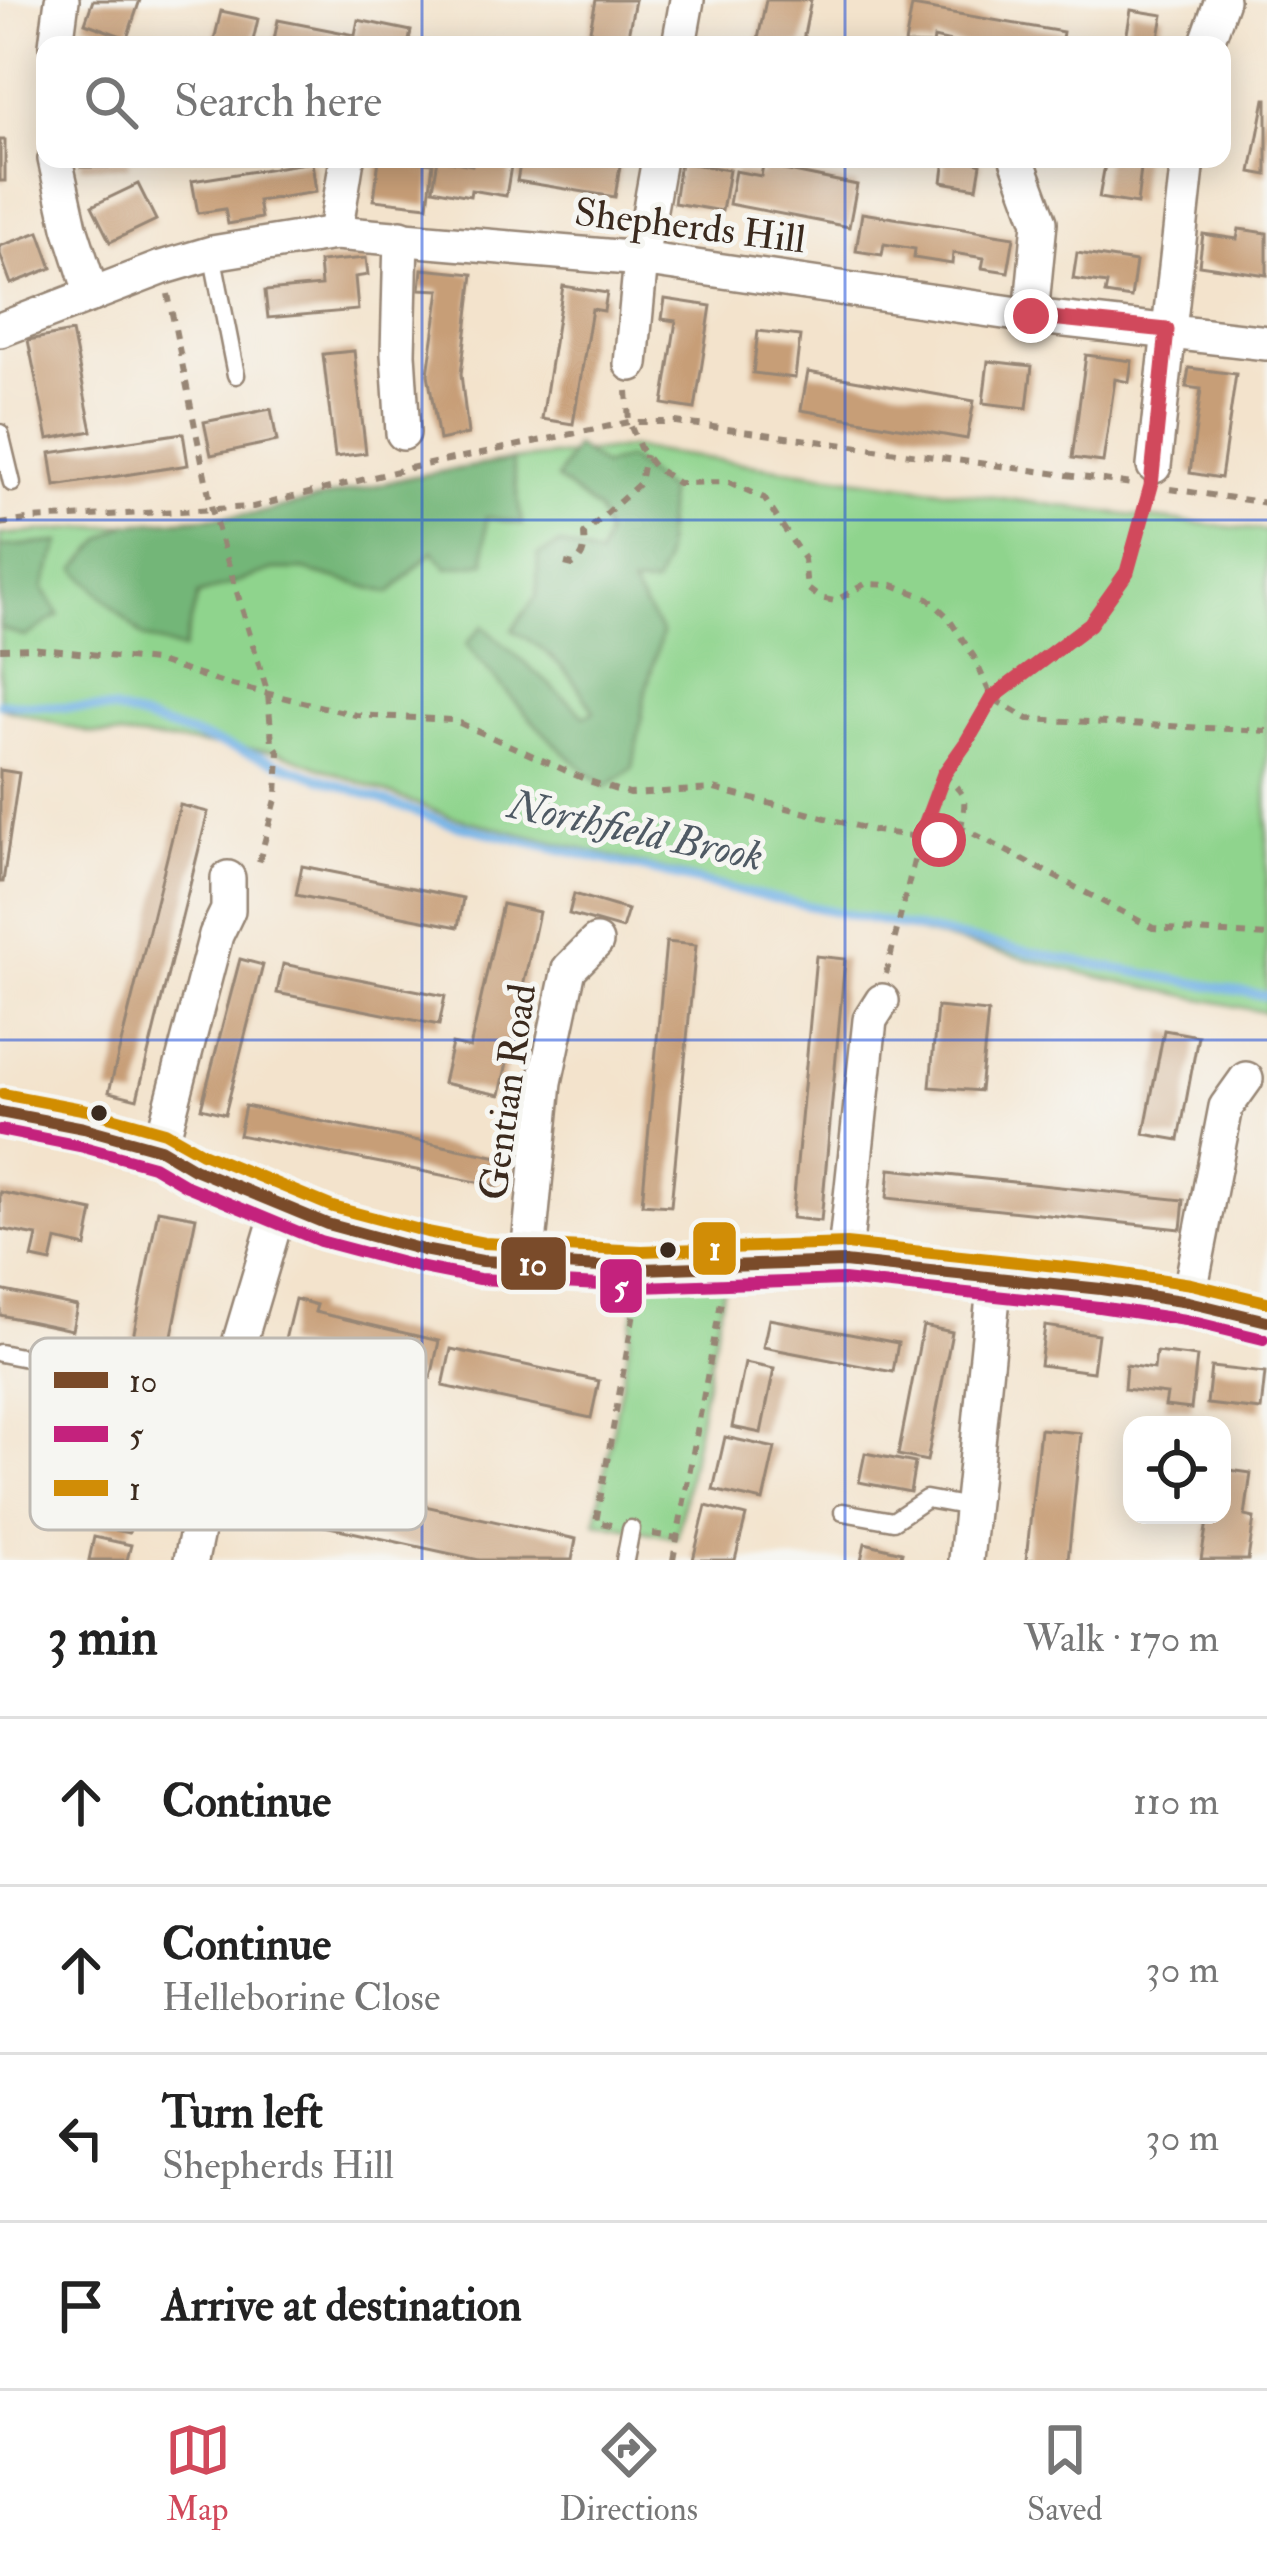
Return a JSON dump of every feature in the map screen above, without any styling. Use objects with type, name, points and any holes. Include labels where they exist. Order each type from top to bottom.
[{"type":"street","points":[[57,36],[62,0]]},
{"type":"street","points":[[681,36],[687,0]]},
{"type":"street","points":[[1209,36],[1222,0]]},
{"type":"street","points":[[57,168],[92,296]]},
{"type":"street","points":[[334,233],[345,168]]},
{"type":"street","points":[[631,364],[641,259],[657,168]]},
{"type":"street","points":[[1020,168],[1040,222],[1031,316]]},
{"type":"street","points":[[1153,476],[1187,168]]},
{"type":"street","name":"Shepherds Hill","points":[[0,330],[212,253],[334,233],[641,259],[1031,316],[1267,343]]},
{"type":"street","points":[[401,237],[398,354],[403,433]]},
{"type":"street","points":[[160,1149],[216,934],[228,910],[228,878]]},
{"type":"street","name":"Gentian Road","points":[[526,1265],[545,1082],[569,968],[596,942]]},
{"type":"street","points":[[844,1262],[870,1020],[882,1001]]},
{"type":"street","points":[[1188,1302],[1226,1107],[1246,1078]]},
{"type":"street","points":[[0,1112],[160,1149],[280,1206],[390,1243],[482,1261],[642,1269],[844,1262],[1101,1289],[1188,1302],[1267,1321]]},
{"type":"street","points":[[240,1338],[280,1206]]},
{"type":"street","points":[[966,1560],[995,1278]]},
{"type":"street","points":[[191,1560],[197,1530]]},
{"type":"lane","points":[[212,253],[236,374]]},
{"type":"lane","points":[[0,433],[12,484]]},
{"type":"lane","points":[[0,1353],[30,1359]]},
{"type":"lane","points":[[843,1512],[893,1521],[926,1499],[970,1507]]},
{"type":"lane","points":[[625,1560],[631,1529]]},
{"type":"path","points":[[161,268],[212,510],[268,694],[272,742],[279,752],[278,796],[256,873],[228,878]]},
{"type":"path","points":[[628,422],[654,467],[678,483],[729,482],[764,498],[804,559],[807,588],[820,598],[835,601],[866,584],[893,585],[928,598],[947,616],[974,657],[992,698],[1028,719],[1267,731]]},
{"type":"path","points":[[0,524],[253,506],[628,422],[676,422],[1153,476],[1267,503]]},
{"type":"path","points":[[565,563],[580,560],[584,534],[640,483],[645,455]]},
{"type":"path","points":[[887,961],[920,838],[944,774],[992,698],[1090,624],[1127,572],[1153,476]]},
{"type":"path","points":[[0,649],[155,661],[356,716],[453,720],[589,782],[629,794],[714,789],[920,838],[939,840],[961,827],[966,800],[944,774]]},
{"type":"path","points":[[961,827],[1153,928],[1267,936]]},
{"type":"path","points":[[673,1560],[728,1264]]},
{"type":"path","points":[[642,1269],[596,1522],[677,1538]]},
{"type":"green space","points":[[575,446],[603,466],[627,458],[668,491],[664,564],[655,585],[631,586],[662,633],[646,690],[633,768],[606,787],[549,738],[466,644],[483,626],[585,716],[594,712],[559,665],[512,630],[537,595],[538,555],[561,544],[599,557],[606,535],[598,511],[557,479]]},
{"type":"green space","points":[[629,448],[1267,531],[1267,1013],[1103,978],[448,816],[279,752],[89,733],[0,707],[0,535],[256,514],[411,477]]},
{"type":"green space","points":[[512,460],[522,524],[486,517],[485,563],[447,568],[433,551],[390,593],[304,570],[273,570],[198,595],[183,650],[143,637],[76,569],[103,539],[127,524],[256,514],[411,477]]},
{"type":"green space","points":[[60,542],[43,588],[59,615],[25,637],[0,628],[0,547]]},
{"type":"green space","points":[[728,1264],[677,1538],[596,1522],[642,1269]]},
{"type":"building","points":[[93,0],[140,0],[128,36],[85,23]]},
{"type":"building","points":[[596,0],[635,0],[628,36],[589,36]]},
{"type":"building","points":[[766,0],[811,0],[804,36],[759,36]]},
{"type":"building","points":[[912,6],[1063,32],[1062,36],[906,36]]},
{"type":"building","points":[[1131,10],[1163,15],[1159,36],[1127,36]]},
{"type":"building","points":[[221,11],[258,19],[254,36],[215,36]]},
{"type":"building","points":[[278,20],[355,35],[358,20],[411,31],[410,36],[275,36]]},
{"type":"building","points":[[1267,99],[1267,175],[1251,172]]},
{"type":"building","points":[[0,140],[5,140],[5,181],[0,181]]},
{"type":"building","points":[[274,168],[313,168],[316,192],[258,201],[261,218],[228,224],[225,209],[198,213],[192,181]]},
{"type":"building","points":[[378,168],[432,168],[428,206],[374,200]]},
{"type":"building","points":[[436,168],[511,168],[506,196],[433,189]]},
{"type":"building","points":[[519,168],[620,168],[615,197],[517,181]]},
{"type":"building","points":[[679,168],[729,170],[722,211],[674,203]]},
{"type":"building","points":[[762,168],[784,168],[857,185],[849,227],[729,204],[735,171],[761,176]]},
{"type":"building","points":[[944,168],[980,168],[977,188],[942,182]]},
{"type":"building","points":[[1104,168],[1141,168],[1137,204],[1099,198]]},
{"type":"building","points":[[138,184],[156,220],[110,242],[92,206]]},
{"type":"building","points":[[862,213],[1014,237],[1008,272],[982,268],[984,258],[953,253],[952,264],[914,258],[915,249],[884,244],[882,255],[856,251]]},
{"type":"building","points":[[1239,229],[1267,233],[1267,275],[1199,265],[1203,234],[1237,239]]},
{"type":"building","points":[[39,232],[52,268],[11,284],[0,246]]},
{"type":"building","points":[[1077,253],[1136,262],[1131,298],[1105,294],[1107,284],[1073,279]]},
{"type":"building","points":[[366,258],[368,275],[355,277],[358,310],[268,318],[265,291],[321,286],[319,262]]},
{"type":"building","points":[[422,269],[473,274],[461,374],[468,434],[439,440],[428,374],[440,290],[420,289]]},
{"type":"building","points":[[563,286],[607,293],[604,311],[592,309],[573,424],[542,419]]},
{"type":"building","points":[[665,299],[711,306],[695,409],[663,404],[676,321],[662,319]]},
{"type":"building","points":[[758,331],[800,336],[795,378],[753,373]]},
{"type":"building","points":[[72,332],[92,431],[48,439],[28,340]]},
{"type":"building","points":[[354,351],[366,453],[335,457],[323,354]]},
{"type":"building","points":[[1086,355],[1132,361],[1129,382],[1115,379],[1103,462],[1072,458]]},
{"type":"building","points":[[988,361],[1032,366],[1027,408],[983,403]]},
{"type":"building","points":[[1189,368],[1236,374],[1221,478],[1190,473],[1201,389],[1186,387]]},
{"type":"building","points":[[808,372],[974,401],[967,439],[801,410]]},
{"type":"building","points":[[271,409],[277,441],[211,455],[204,422]]},
{"type":"building","points":[[183,433],[188,465],[55,486],[50,453]]},
{"type":"building","points":[[0,770],[19,773],[3,882],[0,882]]},
{"type":"building","points":[[180,805],[208,812],[137,1099],[109,1092]]},
{"type":"building","points":[[302,866],[463,898],[458,927],[296,895]]},
{"type":"building","points":[[574,894],[628,910],[622,929],[569,914]]},
{"type":"building","points":[[502,904],[539,912],[500,1095],[443,1083],[452,1044],[470,1048]]},
{"type":"building","points":[[666,942],[696,945],[671,1206],[642,1204]]},
{"type":"building","points":[[816,956],[845,959],[821,1221],[792,1218]]},
{"type":"building","points":[[240,959],[263,965],[225,1114],[201,1108]]},
{"type":"building","points":[[283,964],[445,996],[439,1025],[277,993]]},
{"type":"building","points":[[937,1007],[988,1012],[980,1091],[930,1087]]},
{"type":"building","points":[[1164,1030],[1198,1036],[1179,1140],[1144,1134]]},
{"type":"building","points":[[245,1106],[503,1158],[497,1186],[239,1135]]},
{"type":"building","points":[[890,1169],[1184,1200],[1181,1229],[887,1198]]},
{"type":"building","points":[[0,1192],[93,1211],[86,1247],[56,1240],[51,1262],[32,1258],[37,1236],[0,1229]]},
{"type":"building","points":[[158,1210],[196,1217],[171,1338],[133,1338]]},
{"type":"building","points":[[0,1290],[77,1306],[72,1330],[0,1315]]},
{"type":"building","points":[[295,1299],[317,1305],[315,1312],[439,1341],[431,1378],[426,1377],[426,1338],[285,1338]]},
{"type":"building","points":[[769,1319],[898,1343],[893,1372],[763,1347]]},
{"type":"building","points":[[923,1326],[952,1332],[927,1461],[898,1455]]},
{"type":"building","points":[[1045,1326],[1098,1334],[1093,1372],[1040,1365]]},
{"type":"building","points":[[451,1349],[599,1381],[591,1418],[443,1386]]},
{"type":"building","points":[[1156,1352],[1197,1357],[1191,1409],[1165,1406],[1167,1394],[1124,1389],[1126,1365],[1154,1369]]},
{"type":"building","points":[[745,1363],[774,1369],[761,1433],[732,1427]]},
{"type":"building","points":[[1211,1367],[1265,1373],[1261,1410],[1207,1404]]},
{"type":"building","points":[[1040,1429],[1081,1433],[1068,1560],[1026,1560]]},
{"type":"building","points":[[725,1437],[775,1448],[763,1501],[713,1490]]},
{"type":"building","points":[[865,1453],[915,1463],[910,1492],[859,1482]]},
{"type":"building","points":[[1231,1470],[1251,1473],[1245,1516],[1254,1518],[1248,1560],[1201,1560],[1207,1524],[1231,1524]]},
{"type":"building","points":[[426,1506],[576,1539],[572,1560],[479,1560],[343,1530],[426,1530]]},
{"type":"building","points":[[706,1506],[746,1516],[735,1560],[693,1560]]},
{"type":"building","points":[[94,1537],[131,1545],[127,1560],[89,1560]]},
{"type":"building","points":[[865,1543],[902,1552],[900,1560],[861,1560]]},
{"type":"waterway","name":"Northfield Brook","points":[[0,703],[114,710],[447,823],[752,894],[1267,996]]},
{"type":"transit line","name":"1","points":[[3,1094],[87,1110],[165,1132],[202,1153],[333,1207],[484,1243],[642,1251],[846,1244],[1104,1271],[1267,1302]]},
{"type":"transit line","name":"10","points":[[0,1112],[160,1149],[194,1169],[327,1224],[482,1261],[642,1269],[844,1262],[1101,1289],[1188,1302],[1267,1321]]},
{"type":"transit line","name":"5","points":[[0,1130],[153,1166],[187,1186],[320,1241],[479,1279],[641,1287],[843,1280],[1099,1307],[1185,1320],[1263,1339]]},
{"type":"route","points":[[939,840],[920,838],[944,774],[992,698],[1090,624],[1127,572],[1151,486],[1167,330],[1031,316]]}]
